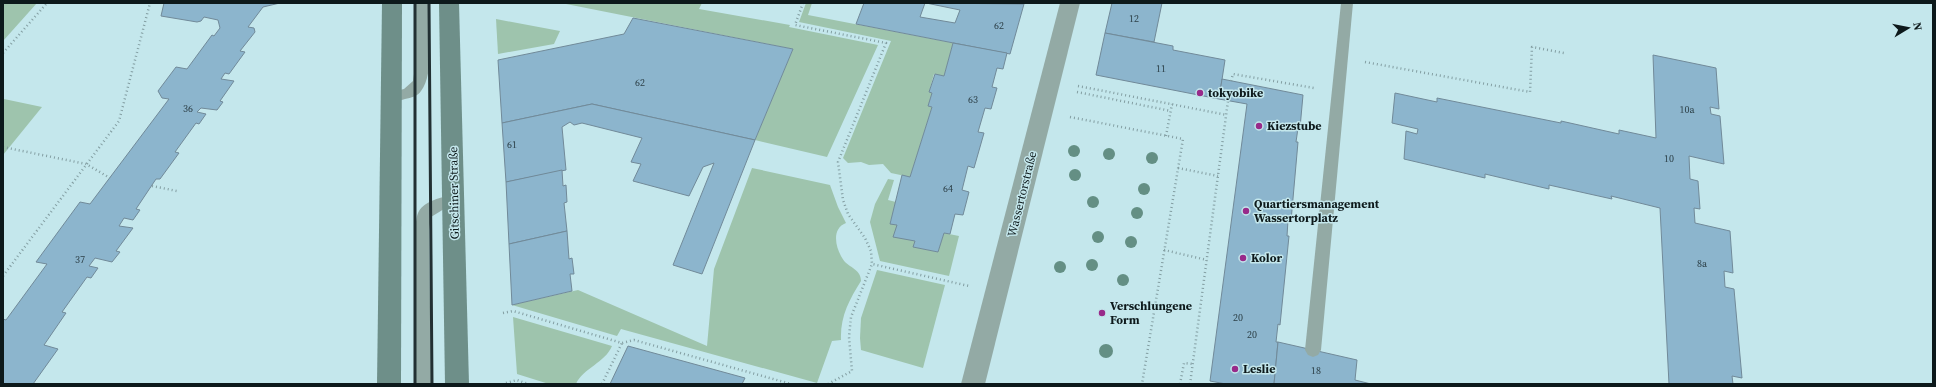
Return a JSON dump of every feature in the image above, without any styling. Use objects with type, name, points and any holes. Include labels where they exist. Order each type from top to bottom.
[{"type":"main road","points":[[389,384],[392,3]]},
{"type":"main road","name":"Gitschiner Straße","points":[[449,3],[457,384]]},
{"type":"street","name":"Wassertorstraße","points":[[973,384],[1070,3]]},
{"type":"lane","points":[[392,97],[408,93],[418,86],[422,74],[422,3]]},
{"type":"lane","points":[[1313,350],[1348,3]]},
{"type":"lane","points":[[423,384],[422,230],[425,214],[440,204],[453,201]]},
{"type":"path","points":[[3,53],[47,3]]},
{"type":"path","points":[[3,276],[119,121],[150,3]]},
{"type":"path","points":[[803,3],[794,25],[886,44],[838,162],[843,200],[848,214],[865,238],[871,251],[872,264],[868,280],[851,317],[848,339],[852,371],[828,384]]},
{"type":"path","points":[[1343,58],[1530,92],[1532,47],[1564,53]]},
{"type":"path","points":[[1231,81],[1233,74],[1340,92]]},
{"type":"path","points":[[1093,89],[1227,115]]},
{"type":"path","points":[[1092,95],[1171,111]]},
{"type":"path","points":[[1190,384],[1228,101]]},
{"type":"path","points":[[1166,136],[1172,104]]},
{"type":"path","points":[[1042,112],[1183,139],[1142,384]]},
{"type":"path","points":[[3,147],[86,164],[110,178]]},
{"type":"path","points":[[1178,168],[1218,176]]},
{"type":"path","points":[[152,186],[177,191]]},
{"type":"path","points":[[1164,250],[1207,260]]},
{"type":"path","points":[[872,264],[997,292]]},
{"type":"path","points":[[503,313],[513,310],[622,343],[634,340],[791,384]]},
{"type":"path","points":[[602,384],[622,343]]},
{"type":"path","points":[[1180,384],[1184,363],[1192,364]]},
{"type":"path","points":[[506,383],[516,380],[528,384]]},
{"type":"green space","points":[[3,3],[37,3],[3,41]]},
{"type":"green space","points":[[561,3],[702,3],[699,9],[790,25],[789,27],[878,45],[827,157],[755,140],[793,49]]},
{"type":"green space","points":[[806,3],[812,3],[808,15],[953,43],[944,76],[934,74],[929,92],[932,93],[928,106],[932,107],[910,177],[891,173],[883,164],[869,165],[861,162],[848,163],[843,158],[891,41],[799,22]]},
{"type":"green space","points":[[496,19],[560,31],[554,44],[498,54]]},
{"type":"green space","points":[[4,99],[42,107],[3,155],[3,101]]},
{"type":"green space","points":[[752,168],[830,185],[846,223],[841,226],[836,235],[837,246],[845,262],[859,274],[861,281],[846,309],[842,324],[841,340],[832,341],[817,383],[621,329],[617,336],[512,305],[578,290],[707,346],[714,269]]},
{"type":"green space","points":[[888,179],[894,180],[888,200],[896,202],[890,223],[897,225],[915,241],[914,247],[938,252],[944,233],[959,236],[949,276],[880,261],[870,222],[875,204]]},
{"type":"green space","points":[[877,270],[945,285],[923,368],[861,350],[861,318]]},
{"type":"green space","points":[[513,317],[612,346],[604,357],[579,378],[576,384],[549,384],[517,374]]},
{"type":"building","points":[[164,3],[280,3],[263,7],[248,27],[254,28],[255,32],[240,51],[245,52],[229,74],[225,73],[221,79],[234,81],[220,101],[223,102],[217,110],[201,108],[197,112],[206,114],[199,124],[196,123],[175,152],[179,153],[160,179],[156,179],[136,209],[140,210],[133,220],[124,218],[119,226],[133,228],[116,251],[120,252],[112,262],[95,258],[89,266],[98,268],[91,278],[87,277],[62,312],[66,313],[44,345],[58,349],[33,384],[3,384],[3,319],[6,320],[47,264],[36,262],[80,202],[90,204],[169,99],[162,98],[158,91],[176,67],[187,69],[212,35],[214,36],[220,28],[218,20],[204,17],[201,21],[197,22],[161,16]]},
{"type":"building","points":[[864,3],[925,3],[920,17],[955,23],[960,10],[926,3],[1024,4],[1010,54],[856,24]]},
{"type":"building","points":[[1112,3],[1162,3],[1154,42],[1105,33]]},
{"type":"building","points":[[633,18],[793,49],[755,140],[592,104],[502,123],[498,60],[624,34]]},
{"type":"building","points":[[1105,33],[1173,46],[1173,50],[1225,60],[1219,99],[1096,75]]},
{"type":"building","points":[[953,43],[1007,53],[1003,69],[997,68],[992,87],[997,88],[991,109],[985,108],[978,132],[984,133],[974,168],[968,166],[962,190],[969,192],[963,215],[955,214],[950,234],[944,233],[938,252],[913,247],[915,241],[893,237],[897,225],[890,224],[902,175],[910,177],[932,107],[928,106],[932,93],[929,92],[935,74],[944,76]]},
{"type":"building","points":[[1653,55],[1716,68],[1719,109],[1710,107],[1711,114],[1720,116],[1724,164],[1689,156],[1690,179],[1698,181],[1700,209],[1694,208],[1695,223],[1730,231],[1733,273],[1724,271],[1725,287],[1734,289],[1742,378],[1732,376],[1733,384],[1669,384],[1660,208],[1611,196],[1612,199],[1549,185],[1549,189],[1485,174],[1485,178],[1404,159],[1406,131],[1417,134],[1418,129],[1392,123],[1395,93],[1437,102],[1437,98],[1561,123],[1561,121],[1619,134],[1619,130],[1656,138]]},
{"type":"building","points":[[1222,79],[1303,95],[1300,128],[1298,128],[1296,142],[1298,142],[1291,221],[1288,220],[1287,236],[1289,236],[1280,325],[1278,324],[1276,342],[1278,342],[1274,384],[1226,384],[1210,381],[1247,104],[1219,99]]},
{"type":"building","points":[[592,104],[755,140],[702,274],[673,265],[714,163],[703,167],[689,196],[633,181],[641,164],[631,162],[642,138],[582,123],[574,125],[570,122],[562,127],[566,170],[506,182],[502,123]]},
{"type":"building","points":[[562,170],[563,186],[566,185],[567,202],[564,203],[567,231],[509,244],[506,182]]},
{"type":"building","points":[[567,231],[569,259],[572,258],[574,274],[570,274],[572,291],[512,305],[509,244]]},
{"type":"building","points":[[1278,342],[1357,360],[1355,380],[1371,384],[1274,384]]},
{"type":"building","points":[[628,346],[745,378],[742,384],[610,384]]},
{"type":"railway","points":[[415,3],[415,384]]},
{"type":"railway","points":[[429,3],[432,384]]},
{"type":"place","name":"tokyobike","points":[[1200,93]]},
{"type":"place","name":"Kiezstube","points":[[1259,126]]},
{"type":"place","name":"Quartiersmanagement Wassertorplatz","points":[[1246,211]]},
{"type":"place","name":"Kolor","points":[[1243,258]]},
{"type":"place","name":"Verschlungene Form","points":[[1102,313]]},
{"type":"place","name":"Leslie","points":[[1235,369]]}]
